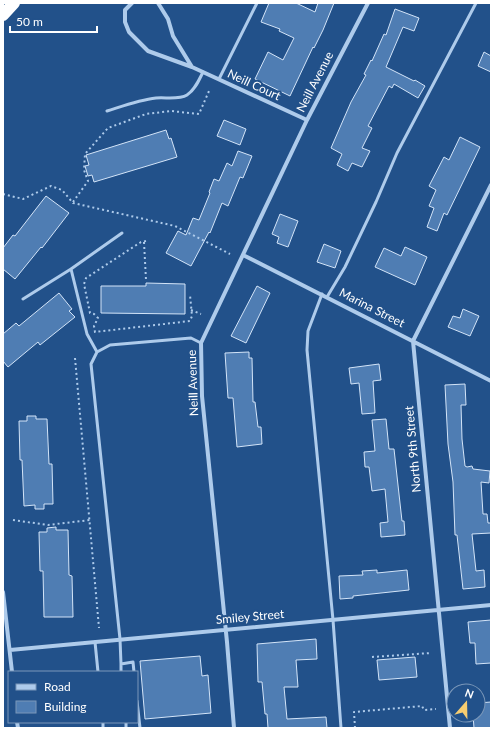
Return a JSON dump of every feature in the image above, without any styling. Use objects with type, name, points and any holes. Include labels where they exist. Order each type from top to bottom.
[{"type":"highway","points":[[3,16],[14,3]]},
{"type":"street","name":"Neill Court","points":[[132,3],[125,10],[125,22],[129,32],[148,51],[192,67],[307,120]]},
{"type":"street","points":[[158,3],[168,20],[174,36],[192,67]]},
{"type":"street","name":"Neill Avenue","points":[[234,728],[202,396],[201,343],[307,120],[368,3]]},
{"type":"street","points":[[413,341],[491,185]]},
{"type":"street","name":"Marina Street","points":[[243,255],[491,381]]},
{"type":"street","name":"North 9th Street","points":[[413,341],[450,728]]},
{"type":"street","points":[[3,592],[12,671]]},
{"type":"street","name":"Smiley Street","points":[[10,650],[491,605]]},
{"type":"lane","points":[[219,79],[257,3]]},
{"type":"lane","points":[[327,297],[345,267],[376,202],[397,153],[476,3]]},
{"type":"lane","points":[[107,112],[136,102],[156,98],[182,97],[187,95],[197,85],[203,72]]},
{"type":"lane","points":[[23,299],[71,270],[122,233]]},
{"type":"lane","points":[[71,270],[87,334],[97,352]]},
{"type":"lane","points":[[322,294],[308,331],[307,350],[333,620],[341,728]]},
{"type":"lane","points":[[122,671],[120,640],[91,364],[97,352],[110,345],[191,338],[201,343]]},
{"type":"lane","points":[[96,642],[98,671]]},
{"type":"lane","points":[[121,664],[133,662],[134,671]]},
{"type":"lane","points":[[138,710],[140,728]]},
{"type":"path","points":[[73,203],[88,181],[84,170],[85,154],[108,128],[146,114],[170,111],[199,114],[209,91]]},
{"type":"path","points":[[3,194],[23,199],[51,186],[62,190],[73,203],[175,226],[230,254]]},
{"type":"path","points":[[146,280],[145,241],[86,278],[84,284],[90,313],[94,314],[98,318],[94,326],[95,332],[190,321],[192,316],[190,295]]},
{"type":"path","points":[[192,310],[201,314]]},
{"type":"path","points":[[75,358],[99,628]]},
{"type":"path","points":[[13,520],[48,525],[90,520]]},
{"type":"path","points":[[372,657],[431,653]]},
{"type":"path","points":[[355,728],[354,712],[422,706],[424,710],[436,709]]},
{"type":"building","points":[[269,3],[296,3],[315,12],[318,3],[334,3],[323,30],[314,48],[313,47],[290,96],[255,79],[268,52],[283,60],[294,38],[279,31],[280,29],[261,22]]},
{"type":"building","points":[[395,9],[419,18],[414,31],[403,27],[386,67],[425,86],[418,98],[394,84],[392,88],[389,86],[368,126],[372,128],[362,148],[370,151],[362,167],[352,163],[348,171],[337,165],[342,154],[331,148],[351,102],[366,75],[364,74],[371,60],[372,61],[384,34],[386,35]]},
{"type":"building","points":[[484,52],[491,56],[491,72],[478,66]]},
{"type":"building","points":[[224,120],[246,129],[240,145],[217,136]]},
{"type":"building","points":[[166,130],[169,139],[171,138],[177,157],[94,182],[92,175],[88,176],[85,166],[89,165],[86,155]]},
{"type":"building","points":[[460,137],[480,147],[447,215],[444,213],[437,231],[427,227],[434,208],[429,206],[436,190],[429,186],[444,157],[449,160]]},
{"type":"building","points":[[238,151],[252,156],[243,178],[240,177],[228,206],[222,203],[210,233],[209,232],[191,266],[166,253],[178,231],[186,235],[193,218],[199,220],[214,179],[219,181],[227,163],[232,166]]},
{"type":"building","points":[[46,196],[69,213],[42,248],[41,247],[15,279],[3,269],[3,248],[13,235],[15,236]]},
{"type":"building","points":[[280,214],[298,221],[288,247],[277,243],[279,237],[272,234]]},
{"type":"building","points":[[324,244],[341,251],[335,268],[317,262]]},
{"type":"building","points":[[405,247],[427,257],[415,285],[375,267],[384,248],[401,256]]},
{"type":"building","points":[[146,283],[185,284],[185,314],[101,313],[101,286],[146,286]]},
{"type":"building","points":[[257,286],[270,293],[246,343],[231,336]]},
{"type":"building","points":[[59,293],[72,309],[69,311],[75,317],[40,345],[38,342],[8,367],[3,361],[3,334],[16,323],[19,326]]},
{"type":"building","points":[[463,309],[479,316],[470,336],[448,327],[453,316],[460,318]]},
{"type":"building","points":[[249,352],[249,358],[252,358],[253,402],[255,402],[258,427],[261,427],[262,444],[237,447],[233,398],[228,398],[225,353]]},
{"type":"building","points":[[379,364],[381,380],[373,381],[375,413],[362,414],[359,383],[351,384],[349,368]]},
{"type":"building","points":[[465,384],[466,405],[461,405],[462,439],[465,466],[472,466],[473,469],[490,471],[489,483],[481,482],[483,514],[487,514],[488,523],[491,523],[491,533],[472,534],[476,571],[484,570],[485,587],[463,589],[457,535],[455,535],[453,482],[448,444],[445,385]]},
{"type":"building","points":[[27,416],[36,416],[36,419],[47,419],[49,464],[52,464],[53,504],[44,504],[44,509],[35,509],[35,505],[24,506],[22,460],[20,460],[19,421],[27,421]]},
{"type":"building","points":[[386,419],[389,449],[394,449],[405,535],[381,537],[380,523],[388,522],[385,489],[372,491],[369,467],[365,467],[364,452],[375,451],[372,420]]},
{"type":"building","points":[[56,527],[56,530],[68,530],[69,575],[72,576],[73,617],[44,617],[43,571],[40,571],[39,532],[47,532],[47,528]]},
{"type":"building","points":[[377,570],[377,573],[407,570],[409,590],[353,596],[353,598],[340,599],[339,576],[363,575],[362,571]]},
{"type":"building","points":[[491,620],[491,663],[476,664],[475,643],[470,643],[468,622]]},
{"type":"building","points":[[316,639],[317,659],[296,660],[298,687],[284,687],[287,719],[326,717],[327,728],[268,728],[262,682],[258,682],[257,644]]},
{"type":"building","points":[[200,656],[202,676],[208,675],[211,713],[145,719],[140,661]]},
{"type":"building","points":[[415,657],[417,677],[379,680],[377,660]]},
{"type":"building","points":[[486,702],[491,702],[491,728],[474,728],[474,723],[486,723]]}]
